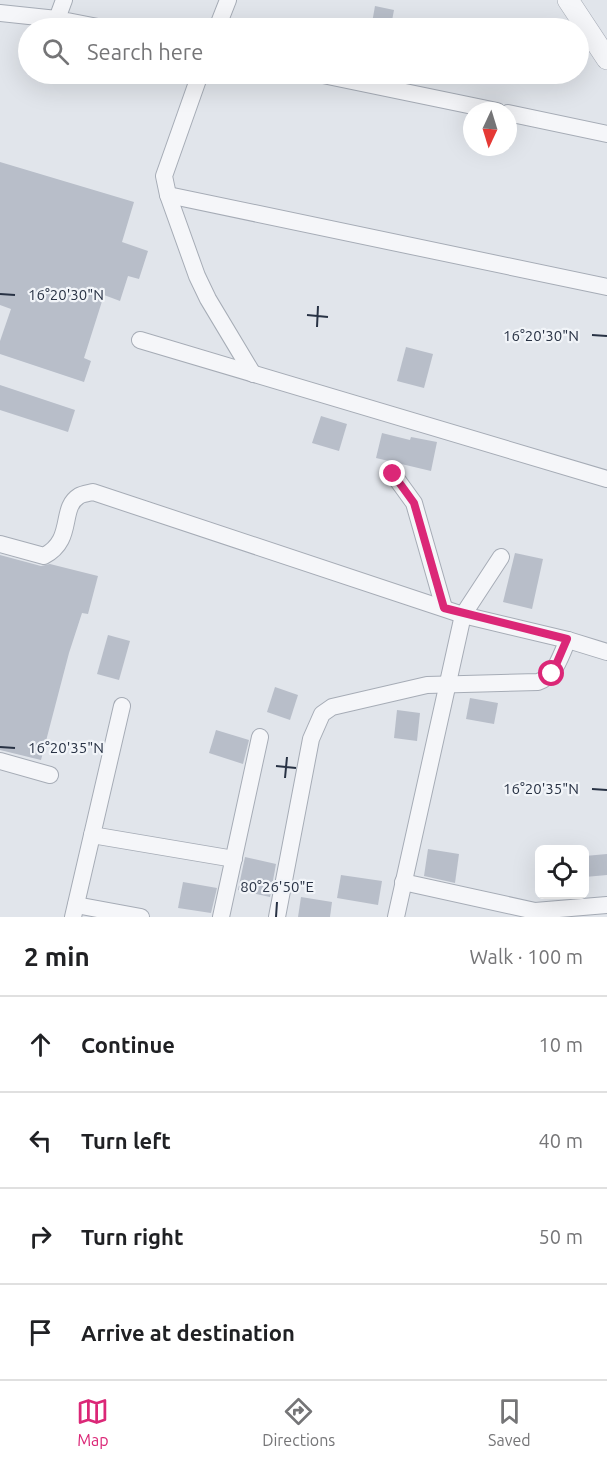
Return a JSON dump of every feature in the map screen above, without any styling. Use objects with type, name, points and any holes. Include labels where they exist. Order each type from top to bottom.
[{"type":"street","points":[[57,18],[64,0]]},
{"type":"street","points":[[221,18],[228,0]]},
{"type":"street","points":[[568,0],[580,18]]},
{"type":"street","points":[[0,13],[48,18]]},
{"type":"street","points":[[589,32],[607,59]]},
{"type":"street","points":[[197,84],[164,176],[168,195],[197,276],[253,374]]},
{"type":"street","points":[[366,84],[463,104]]},
{"type":"street","points":[[517,115],[607,134]]},
{"type":"street","points":[[168,195],[607,287]]},
{"type":"street","points":[[140,340],[607,479]]},
{"type":"street","points":[[393,474],[414,503],[444,608]]},
{"type":"street","points":[[0,544],[44,556],[55,551],[62,542],[72,504],[79,496],[93,492],[463,615],[567,639],[607,652]]},
{"type":"street","points":[[396,917],[463,615],[501,556]]},
{"type":"street","points":[[277,917],[311,739],[322,714],[332,707],[427,685],[546,680],[552,674],[567,639]]},
{"type":"street","points":[[122,706],[75,911],[141,917]]},
{"type":"street","points":[[221,917],[260,737]]},
{"type":"street","points":[[0,761],[50,775]]},
{"type":"street","points":[[92,835],[234,859]]},
{"type":"street","points":[[404,882],[535,911],[607,905]]},
{"type":"building","points":[[375,6],[394,10],[392,18],[373,18]]},
{"type":"building","points":[[0,162],[134,202],[122,242],[148,251],[139,279],[128,276],[120,301],[104,295],[84,358],[91,361],[84,382],[0,354],[0,341],[11,309],[0,305]]},
{"type":"building","points":[[406,347],[433,354],[424,388],[397,381]]},
{"type":"building","points":[[0,385],[75,410],[68,432],[0,410]]},
{"type":"building","points":[[321,416],[347,424],[339,451],[312,443]]},
{"type":"building","points":[[382,433],[410,440],[411,437],[437,442],[431,471],[376,458]]},
{"type":"building","points":[[515,553],[543,559],[532,609],[503,602]]},
{"type":"building","points":[[0,555],[41,566],[50,564],[98,576],[88,614],[82,613],[69,653],[41,760],[0,750]]},
{"type":"building","points":[[108,635],[130,641],[119,680],[97,674]]},
{"type":"building","points":[[275,687],[298,695],[290,720],[267,712]]},
{"type":"building","points":[[470,698],[498,703],[494,724],[466,719]]},
{"type":"building","points":[[397,710],[420,713],[417,741],[394,738]]},
{"type":"building","points":[[216,730],[249,740],[243,764],[209,753]]},
{"type":"building","points":[[428,849],[459,854],[455,883],[424,876]]},
{"type":"building","points":[[607,854],[607,875],[589,877],[589,856]]},
{"type":"building","points":[[245,857],[276,864],[270,897],[238,890]]},
{"type":"building","points":[[341,875],[382,881],[378,905],[337,898]]},
{"type":"building","points":[[183,882],[217,888],[211,913],[178,908]]},
{"type":"building","points":[[301,897],[332,902],[330,917],[298,917]]},
{"type":"route","points":[[393,474],[414,503],[444,608],[463,615],[567,639],[552,674]]}]
